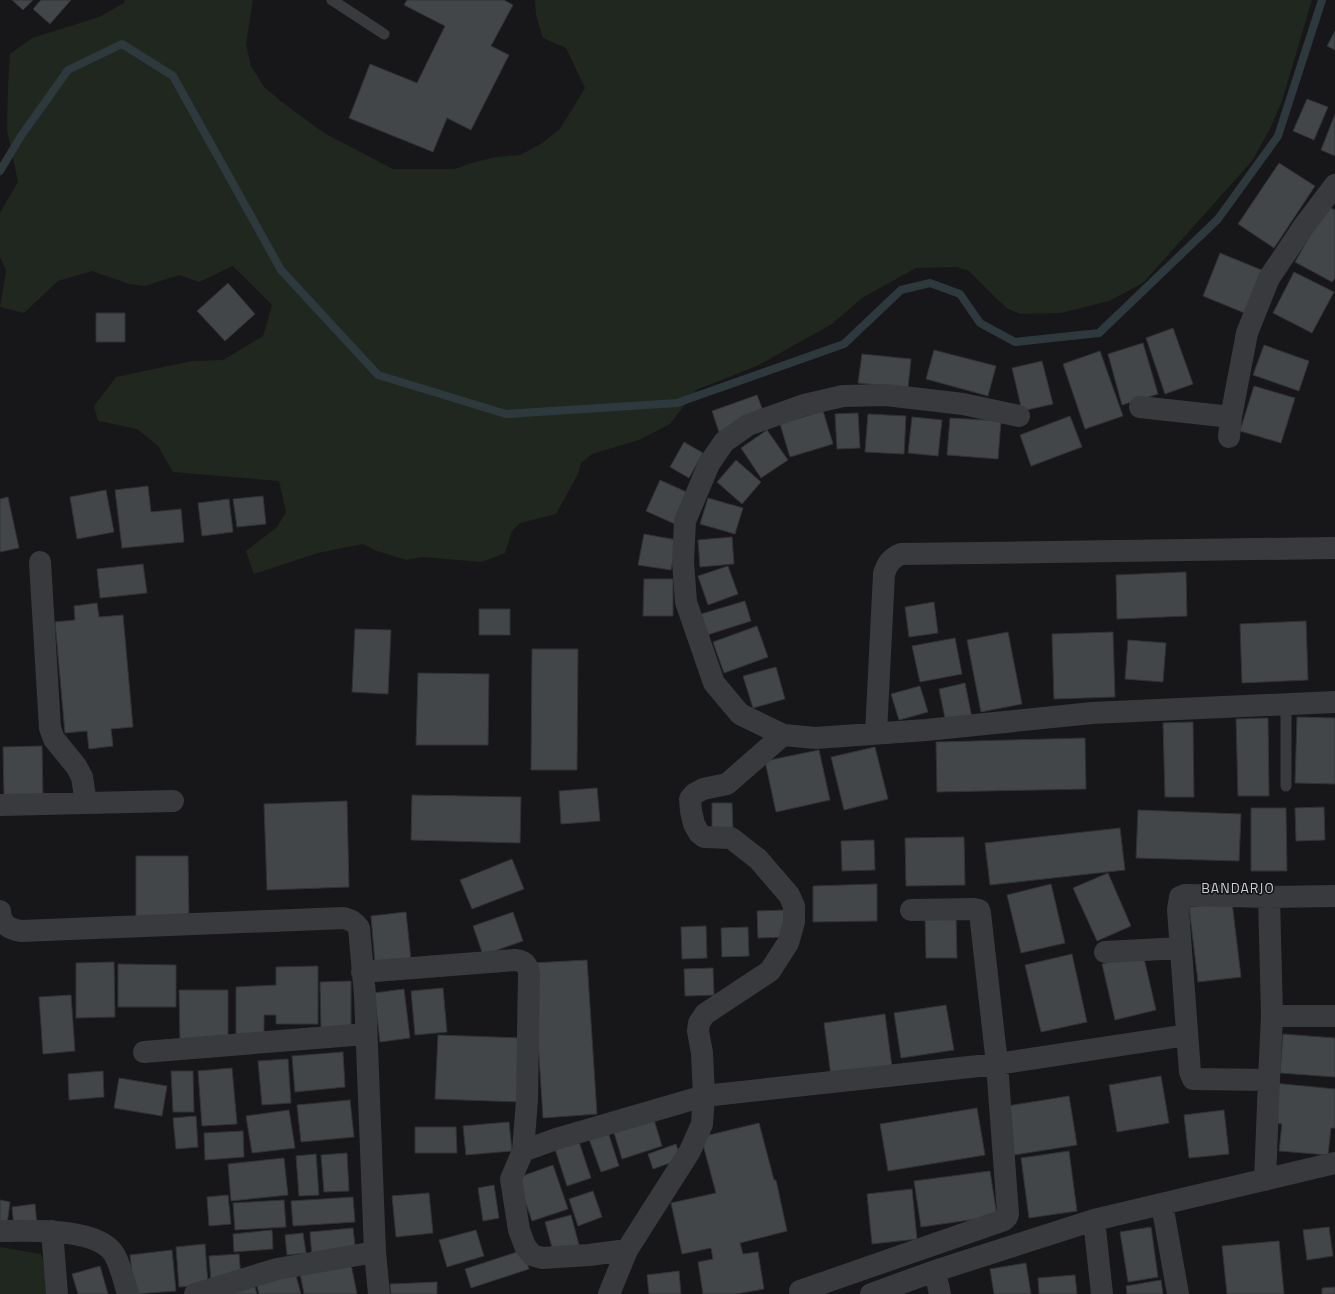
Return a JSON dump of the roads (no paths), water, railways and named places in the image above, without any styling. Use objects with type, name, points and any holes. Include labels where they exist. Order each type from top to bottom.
[{"type":"street","points":[[1140,407],[1230,427],[1247,333],[1269,278],[1335,185]]},
{"type":"street","points":[[1019,416],[963,404],[886,396],[844,396],[804,405],[748,425],[724,442],[710,464],[685,521],[683,562],[686,602],[714,683],[740,714],[782,735],[816,738],[926,730],[1092,713],[1335,702]]},
{"type":"street","points":[[876,733],[884,574],[886,566],[894,556],[901,554],[1335,548]]},
{"type":"street","points":[[40,562],[50,728],[54,740],[76,766],[82,777],[86,804]]},
{"type":"street","points":[[609,1294],[627,1250],[690,1151],[702,1124],[704,1096],[702,1053],[698,1031],[699,1023],[705,1014],[770,970],[788,943],[794,922],[794,906],[789,895],[758,859],[731,838],[704,837],[699,833],[694,824],[690,799],[694,794],[703,789],[727,784],[782,735]]},
{"type":"street","points":[[0,805],[173,801]]},
{"type":"street","points":[[1269,1080],[1193,1079],[1190,1072],[1187,1035],[1178,910],[1179,900],[1181,896],[1335,896]]},
{"type":"street","points":[[1265,1180],[1272,1016],[1269,897]]},
{"type":"street","points":[[800,1292],[1004,1220],[1007,1217],[1008,1209],[997,1064],[980,911],[974,908],[911,910]]},
{"type":"street","points":[[0,911],[1,918],[6,925],[11,929],[21,931],[344,918],[351,920],[359,928],[365,995],[375,1252],[379,1294]]},
{"type":"street","points":[[1105,952],[1181,948]]},
{"type":"street","points":[[362,972],[515,960],[522,960],[526,963],[529,973],[527,1100],[523,1151],[511,1179],[519,1230],[525,1246],[532,1255],[542,1258],[589,1255],[627,1250]]},
{"type":"street","points":[[1272,1016],[1335,1016]]},
{"type":"street","points":[[144,1052],[366,1034]]},
{"type":"street","points":[[523,1151],[556,1139],[704,1096],[997,1064],[1187,1035]]},
{"type":"street","points":[[871,1294],[935,1271],[1094,1220],[1335,1163]]},
{"type":"street","points":[[1162,1204],[1178,1294]]},
{"type":"street","points":[[1094,1220],[1102,1294]]},
{"type":"street","points":[[0,1231],[52,1231],[84,1236],[100,1242],[113,1252],[128,1294]]},
{"type":"street","points":[[52,1231],[57,1294]]},
{"type":"street","points":[[195,1294],[277,1269],[375,1252]]},
{"type":"street","points":[[935,1271],[940,1294]]},
{"type":"lane","points":[[332,0],[384,34]]},
{"type":"lane","points":[[1286,704],[1286,786]]},
{"type":"waterway","points":[[0,171],[21,136],[68,70],[122,44],[173,76],[281,270],[378,375],[506,414],[677,403],[844,344],[901,290],[930,283],[960,294],[980,323],[1015,342],[1099,333],[1218,219],[1278,136],[1322,0]]},
{"type":"district","name":"BANDARJO","points":[[1238,888]]}]
